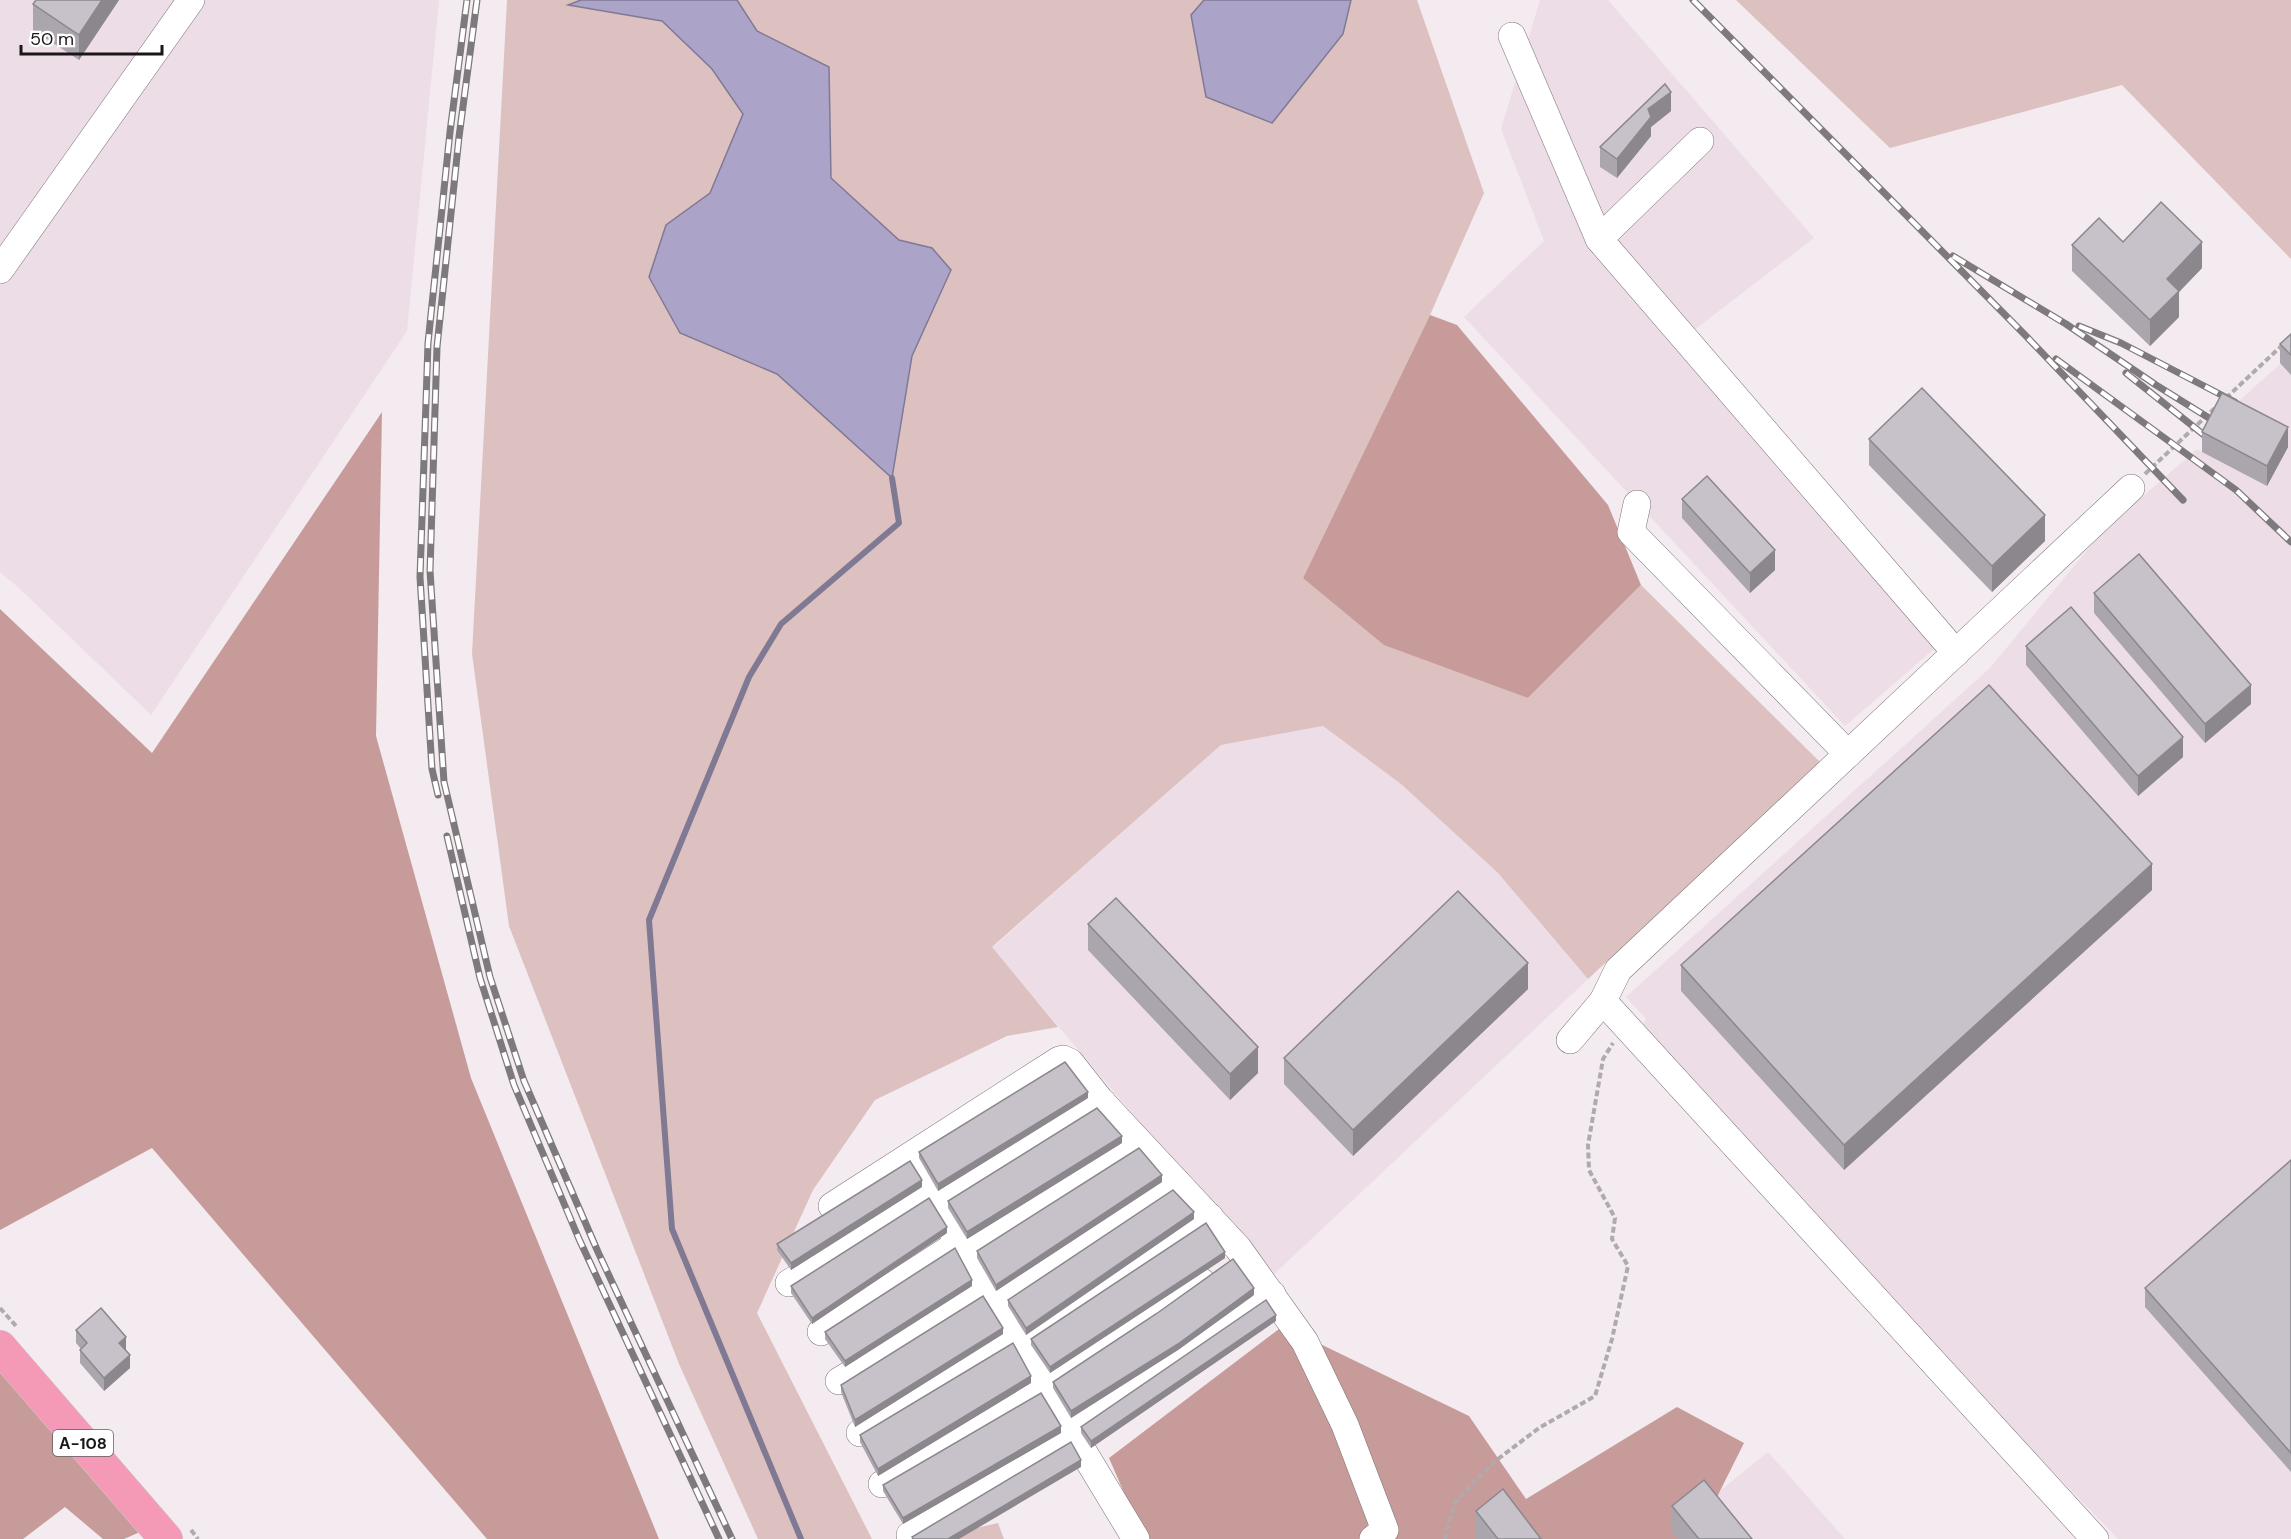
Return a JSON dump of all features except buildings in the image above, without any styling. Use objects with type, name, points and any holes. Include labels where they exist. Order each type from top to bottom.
[{"type":"highway","name":"А-108","points":[[0,1347],[166,1539]]},
{"type":"lane","points":[[0,270],[191,0]]},
{"type":"lane","points":[[1512,36],[1599,239],[1956,653]]},
{"type":"lane","points":[[1599,239],[1700,141]]},
{"type":"lane","points":[[1569,1040],[1603,1001],[1618,970],[2131,488]]},
{"type":"lane","points":[[1637,504],[1631,532],[1848,754]]},
{"type":"lane","points":[[1603,1001],[2095,1539]]},
{"type":"lane","points":[[832,1206],[1059,1060],[1070,1062],[1103,1103],[1242,1254],[1305,1342],[1319,1367],[1362,1465],[1385,1530],[1373,1539]]},
{"type":"lane","points":[[789,1283],[1103,1103]]},
{"type":"lane","points":[[821,1332],[1140,1144]]},
{"type":"lane","points":[[909,1157],[1136,1539]]},
{"type":"lane","points":[[839,1382],[991,1297],[1176,1182]]},
{"type":"lane","points":[[860,1433],[1075,1311],[1210,1217]]},
{"type":"lane","points":[[882,1484],[1045,1386],[1242,1254]]},
{"type":"lane","points":[[910,1535],[1073,1435],[1272,1294]]},
{"type":"path","points":[[2131,488],[2291,337]]},
{"type":"path","points":[[1445,1539],[1455,1502],[1494,1462],[1539,1428],[1595,1396],[1612,1339],[1628,1266],[1612,1239],[1615,1218],[1590,1170],[1588,1145],[1602,1059],[1625,1025]]},
{"type":"shaded area","points":[[0,0],[439,0],[407,331],[151,715],[0,572]]},
{"type":"shaded area","points":[[507,0],[581,0],[570,5],[662,21],[712,69],[743,114],[710,193],[666,225],[680,333],[777,374],[892,477],[912,356],[951,270],[932,248],[899,240],[831,178],[828,67],[757,31],[737,0],[1204,0],[1191,15],[1206,97],[1343,34],[1351,0],[1417,0],[1484,193],[1430,315],[1303,578],[1528,698],[1641,585],[1820,762],[1588,979],[1498,873],[1401,784],[1323,726],[1221,745],[992,947],[1058,1027],[1007,1036],[875,1100],[813,1190],[757,1313],[872,1539],[758,1539],[679,1364],[509,926],[472,654]]},
{"type":"shaded area","points":[[581,0],[737,0],[757,31],[829,67],[831,178],[899,240],[932,248],[951,270],[912,356],[892,478],[777,374],[680,333],[649,277],[666,225],[710,193],[743,114],[712,69],[662,21],[568,5]]},
{"type":"shaded area","points":[[1204,0],[1351,0],[1343,34],[1272,123],[1206,97],[1191,15]]},
{"type":"shaded area","points":[[1540,0],[1608,0],[1814,238],[1676,344],[1941,643],[1845,726],[1464,317],[1544,241],[1501,129]]},
{"type":"shaded area","points":[[1736,0],[2291,0],[2291,259],[2122,85],[1890,148]]},
{"type":"shaded area","points":[[1430,315],[1457,325],[1608,505],[1641,585],[1528,698],[1384,645],[1303,578]]},
{"type":"shaded area","points":[[2291,354],[2291,1539],[2118,1539],[1921,1334],[1640,1029],[1646,1019],[1626,997],[1990,668],[2103,531],[2197,449],[2202,452],[2229,410]]},
{"type":"shaded area","points":[[382,412],[376,736],[471,1078],[659,1539],[487,1539],[152,1148],[0,1230],[0,609],[152,753]]},
{"type":"shaded area","points":[[1323,726],[1401,784],[1498,873],[1588,979],[1271,1277],[992,948],[1221,745]]},
{"type":"shaded area","points":[[1283,1326],[1469,1416],[1526,1499],[1677,1407],[1744,1443],[1696,1539],[1144,1539],[1109,1458]]},
{"type":"shaded area","points":[[0,1370],[140,1532],[124,1539],[103,1539],[65,1507],[23,1539],[0,1539]]},
{"type":"shaded area","points":[[1768,1452],[1845,1539],[1675,1539],[1669,1532]]},
{"type":"shaded area","points":[[998,1523],[1004,1539],[929,1539]]},
{"type":"waterway","points":[[801,1539],[672,1229],[649,920],[749,677],[781,624],[899,523],[892,478]]},
{"type":"railway","points":[[438,795],[432,769],[420,577],[428,343],[450,132],[467,0]]},
{"type":"railway","points":[[477,0],[459,137],[437,347],[430,571],[444,782],[490,977],[524,1081],[598,1252],[732,1539]]},
{"type":"railway","points":[[1693,0],[2027,337],[2183,500]]},
{"type":"railway","points":[[1953,256],[2066,324],[2217,423]]},
{"type":"railway","points":[[2079,326],[2121,343],[2235,402]]},
{"type":"railway","points":[[2056,359],[2236,490],[2291,542]]},
{"type":"railway","points":[[2126,373],[2209,439]]},
{"type":"railway","points":[[447,836],[480,978],[514,1085],[579,1239],[719,1539]]}]
